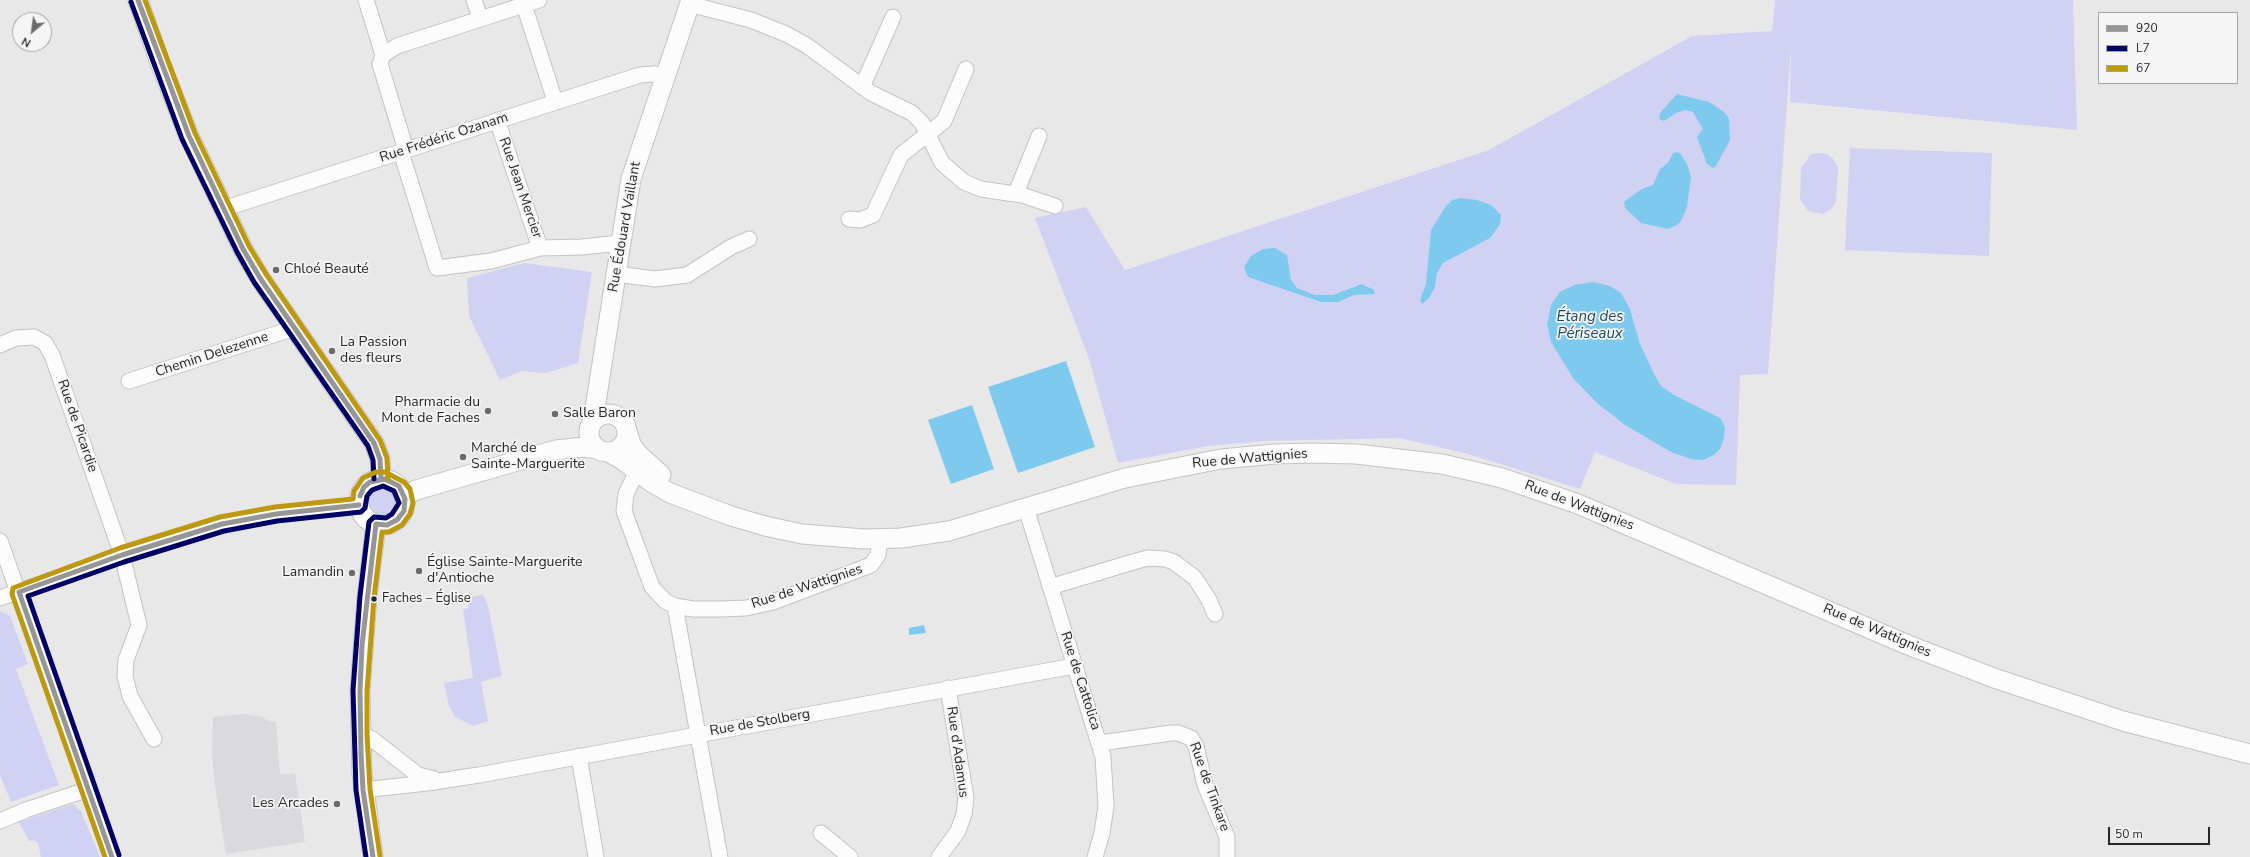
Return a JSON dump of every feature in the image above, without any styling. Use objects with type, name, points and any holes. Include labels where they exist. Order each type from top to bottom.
[{"type":"street","points":[[138,0],[184,124],[223,209],[250,263],[374,444],[380,459],[381,479]]},
{"type":"street","points":[[366,0],[383,55],[380,64],[404,151]]},
{"type":"street","points":[[474,0],[480,18]]},
{"type":"street","points":[[383,55],[397,46],[539,0]]},
{"type":"street","points":[[690,2],[751,20],[786,34],[806,45],[862,88],[912,113],[922,123],[939,159],[955,177],[972,187],[1016,193],[1055,206]]},
{"type":"street","name":"Rue Édouard Vaillant","points":[[591,424],[602,366],[620,243],[634,168],[690,2]]},
{"type":"street","points":[[524,5],[555,101]]},
{"type":"street","points":[[862,88],[893,17]]},
{"type":"street","points":[[849,219],[860,220],[872,215],[897,160],[909,147],[944,121],[966,69]]},
{"type":"street","name":"Rue Frédéric Ozanam","points":[[223,209],[555,101],[640,75],[654,74],[665,76]]},
{"type":"street","name":"Rue Jean Mercier","points":[[404,151],[437,268],[490,261],[540,248],[497,120]]},
{"type":"street","points":[[1016,193],[1039,136]]},
{"type":"street","points":[[616,274],[655,279],[687,275],[731,247],[749,239]]},
{"type":"street","points":[[540,248],[582,247],[620,243]]},
{"type":"street","name":"Chemin Delezenne","points":[[129,381],[295,328]]},
{"type":"street","name":"Rue de Picardie","points":[[0,345],[26,336],[40,339],[49,348],[122,555],[139,625],[126,660],[125,676],[130,696],[154,739]]},
{"type":"street","name":"Rue Édouard Vaillant","points":[[602,366],[608,399],[624,425]]},
{"type":"street","points":[[405,496],[416,490],[556,450],[584,447],[603,451],[618,450],[623,445],[624,425],[608,413],[598,416],[578,438],[556,450]]},
{"type":"street","points":[[591,424],[589,438],[603,451]]},
{"type":"street","name":"Rue de Wattignies","points":[[624,425],[632,447],[654,469],[684,492],[718,511]]},
{"type":"street","name":"Rue de Wattignies","points":[[603,451],[621,459],[670,493],[718,511],[765,526],[802,534],[835,538],[880,539],[917,537],[949,531],[1149,472],[1188,464],[1252,456],[1292,453],[1344,453],[1442,464],[1502,478],[1570,501],[1915,648],[1994,678],[2123,721],[2250,754]]},
{"type":"street","name":"Rue de Wattignies","points":[[637,471],[626,494],[624,511],[652,587],[665,601],[675,606],[693,609],[746,608],[772,602],[871,565],[878,555],[880,539]]},
{"type":"street","points":[[381,479],[396,483],[405,496],[405,507],[398,520],[387,525],[376,524],[364,516],[359,505],[360,494],[364,487],[374,480],[381,479]]},
{"type":"street","points":[[0,598],[122,555],[228,522],[276,514],[359,505]]},
{"type":"street","name":"Rue de Cattolica","points":[[1026,508],[1074,666],[1100,743],[1105,768],[1106,806],[1102,833],[1095,857]]},
{"type":"street","points":[[373,857],[363,790],[360,734],[362,645],[376,524]]},
{"type":"street","points":[[0,541],[112,857]]},
{"type":"street","points":[[1050,587],[1148,558],[1165,559],[1174,562],[1195,578],[1202,588],[1215,614]]},
{"type":"street","points":[[675,606],[720,857]]},
{"type":"street","name":"Rue de Stolberg","points":[[363,790],[445,780],[1074,666]]},
{"type":"street","name":"Rue d'Adamus","points":[[939,857],[958,831],[964,814],[966,798],[948,688]]},
{"type":"street","name":"Rue de Tinkare","points":[[1100,743],[1171,733],[1178,733],[1191,738],[1196,746],[1205,785],[1227,837],[1227,857]]},
{"type":"street","name":"Rue de Stolberg","points":[[360,734],[372,739],[418,775],[445,780]]},
{"type":"street","points":[[579,756],[596,857]]},
{"type":"street","points":[[0,821],[26,810],[89,789]]},
{"type":"street","points":[[821,833],[850,857]]},
{"type":"shaded area","points":[[1775,0],[2073,0],[2077,130],[1790,102],[1791,45],[1768,374],[1740,375],[1736,485],[1676,484],[1595,452],[1580,489],[1465,453],[1399,438],[1263,441],[1208,446],[1118,463],[1089,359],[1035,218],[1086,207],[1125,270],[1489,150],[1692,36],[1772,31]]},
{"type":"shaded area","points":[[1850,148],[1992,153],[1989,256],[1845,250]]},
{"type":"shaded area","points":[[1811,154],[1827,154],[1833,159],[1838,168],[1836,202],[1831,209],[1823,214],[1808,211],[1800,199],[1801,168]]},
{"type":"shaded area","points":[[524,263],[592,272],[578,363],[546,373],[522,371],[500,380],[469,316],[467,278]]},
{"type":"shaded area","points":[[383,485],[394,490],[399,501],[394,512],[383,517],[372,512],[367,501],[372,490]]},
{"type":"shaded area","points":[[483,595],[488,605],[502,676],[481,682],[488,721],[473,726],[455,717],[449,706],[444,683],[473,678],[463,609],[469,608],[467,600],[469,600],[469,597]]},
{"type":"shaded area","points":[[0,611],[10,616],[28,664],[16,669],[59,785],[11,802],[0,775]]},
{"type":"shaded area","points":[[243,714],[262,717],[270,722],[276,722],[280,775],[295,773],[305,842],[226,854],[215,785],[212,754],[213,717]]},
{"type":"shaded area","points":[[73,804],[81,811],[100,857],[41,857],[38,843],[33,840],[29,841],[19,822]]},
{"type":"water","points":[[1677,94],[1709,102],[1724,112],[1729,118],[1730,140],[1716,166],[1713,168],[1707,164],[1697,137],[1703,129],[1693,112],[1686,110],[1676,113],[1664,121],[1659,119],[1660,113]]},
{"type":"water","points":[[1673,153],[1680,153],[1687,164],[1691,177],[1687,207],[1681,221],[1677,225],[1668,229],[1641,223],[1625,208],[1624,202],[1640,190],[1653,185],[1660,169],[1668,163]]},
{"type":"water","points":[[1461,198],[1477,200],[1491,205],[1501,215],[1500,224],[1490,238],[1443,263],[1437,273],[1435,287],[1429,298],[1422,304],[1420,300],[1426,284],[1431,230],[1446,206],[1452,200]]},
{"type":"water","points":[[1275,248],[1287,255],[1291,280],[1297,288],[1315,295],[1333,295],[1362,284],[1374,290],[1375,294],[1354,295],[1338,302],[1321,302],[1248,277],[1244,267],[1251,256],[1263,249]]},
{"type":"water","name":"Étang des Périseaux","points":[[1593,282],[1610,286],[1621,293],[1630,309],[1640,344],[1661,386],[1674,395],[1720,418],[1725,427],[1724,438],[1720,449],[1714,455],[1703,460],[1691,459],[1671,452],[1625,425],[1597,403],[1573,378],[1551,342],[1547,324],[1551,305],[1560,292],[1574,285]]},
{"type":"water","points":[[1066,361],[1095,447],[1018,473],[988,387]]},
{"type":"water","points":[[972,405],[994,469],[951,484],[928,420]]},
{"type":"water","points":[[924,625],[926,633],[909,635],[909,628]]},
{"type":"transit line","name":"920","points":[[138,0],[189,136],[243,249],[260,278],[374,443],[380,459],[381,479]]},
{"type":"transit line","name":"67","points":[[145,0],[195,133],[249,246],[266,274],[380,440],[387,458],[388,479]]},
{"type":"transit line","name":"L7","points":[[131,2],[182,139],[237,252],[254,282],[368,446],[373,460],[374,479]]},
{"type":"transit line","name":"67","points":[[105,857],[12,594],[13,588],[120,548],[220,517],[275,507],[353,499],[354,491],[363,478],[376,472],[385,472],[404,482],[410,489],[413,503],[410,514],[402,525],[389,532],[382,532],[374,598],[367,691],[367,734],[370,789],[380,856]]},
{"type":"transit line","name":"920","points":[[360,496],[364,487],[370,482],[385,479],[399,486],[405,499],[404,511],[397,520],[387,525],[376,524],[362,645],[360,691],[361,754],[363,790],[373,857]]},
{"type":"transit line","name":"L7","points":[[119,855],[28,596],[124,562],[224,531],[277,521],[361,512],[365,508],[367,496],[372,490],[383,486],[394,491],[399,503],[392,514],[386,518],[374,517],[369,522],[360,596],[353,690],[356,790],[366,857]]},
{"type":"transit line","name":"920","points":[[19,592],[122,555],[222,524],[276,514],[359,505]]},
{"type":"transit line","name":"920","points":[[19,592],[112,857]]},
{"type":"place","name":"Chloé Beauté","points":[[276,270]]},
{"type":"place","name":"La Passion des fleurs","points":[[332,351]]},
{"type":"place","name":"Pharmacie du Mont de Faches","points":[[488,411]]},
{"type":"place","name":"Salle Baron","points":[[555,414]]},
{"type":"place","name":"Marché de Sainte-Marguerite","points":[[463,457]]},
{"type":"place","name":"Église Sainte-Marguerite d'Antioche","points":[[419,571]]},
{"type":"place","name":"Lamandin","points":[[352,573]]},
{"type":"place","name":"Faches – Église","points":[[374,599]]},
{"type":"place","name":"Les Arcades","points":[[337,804]]}]
